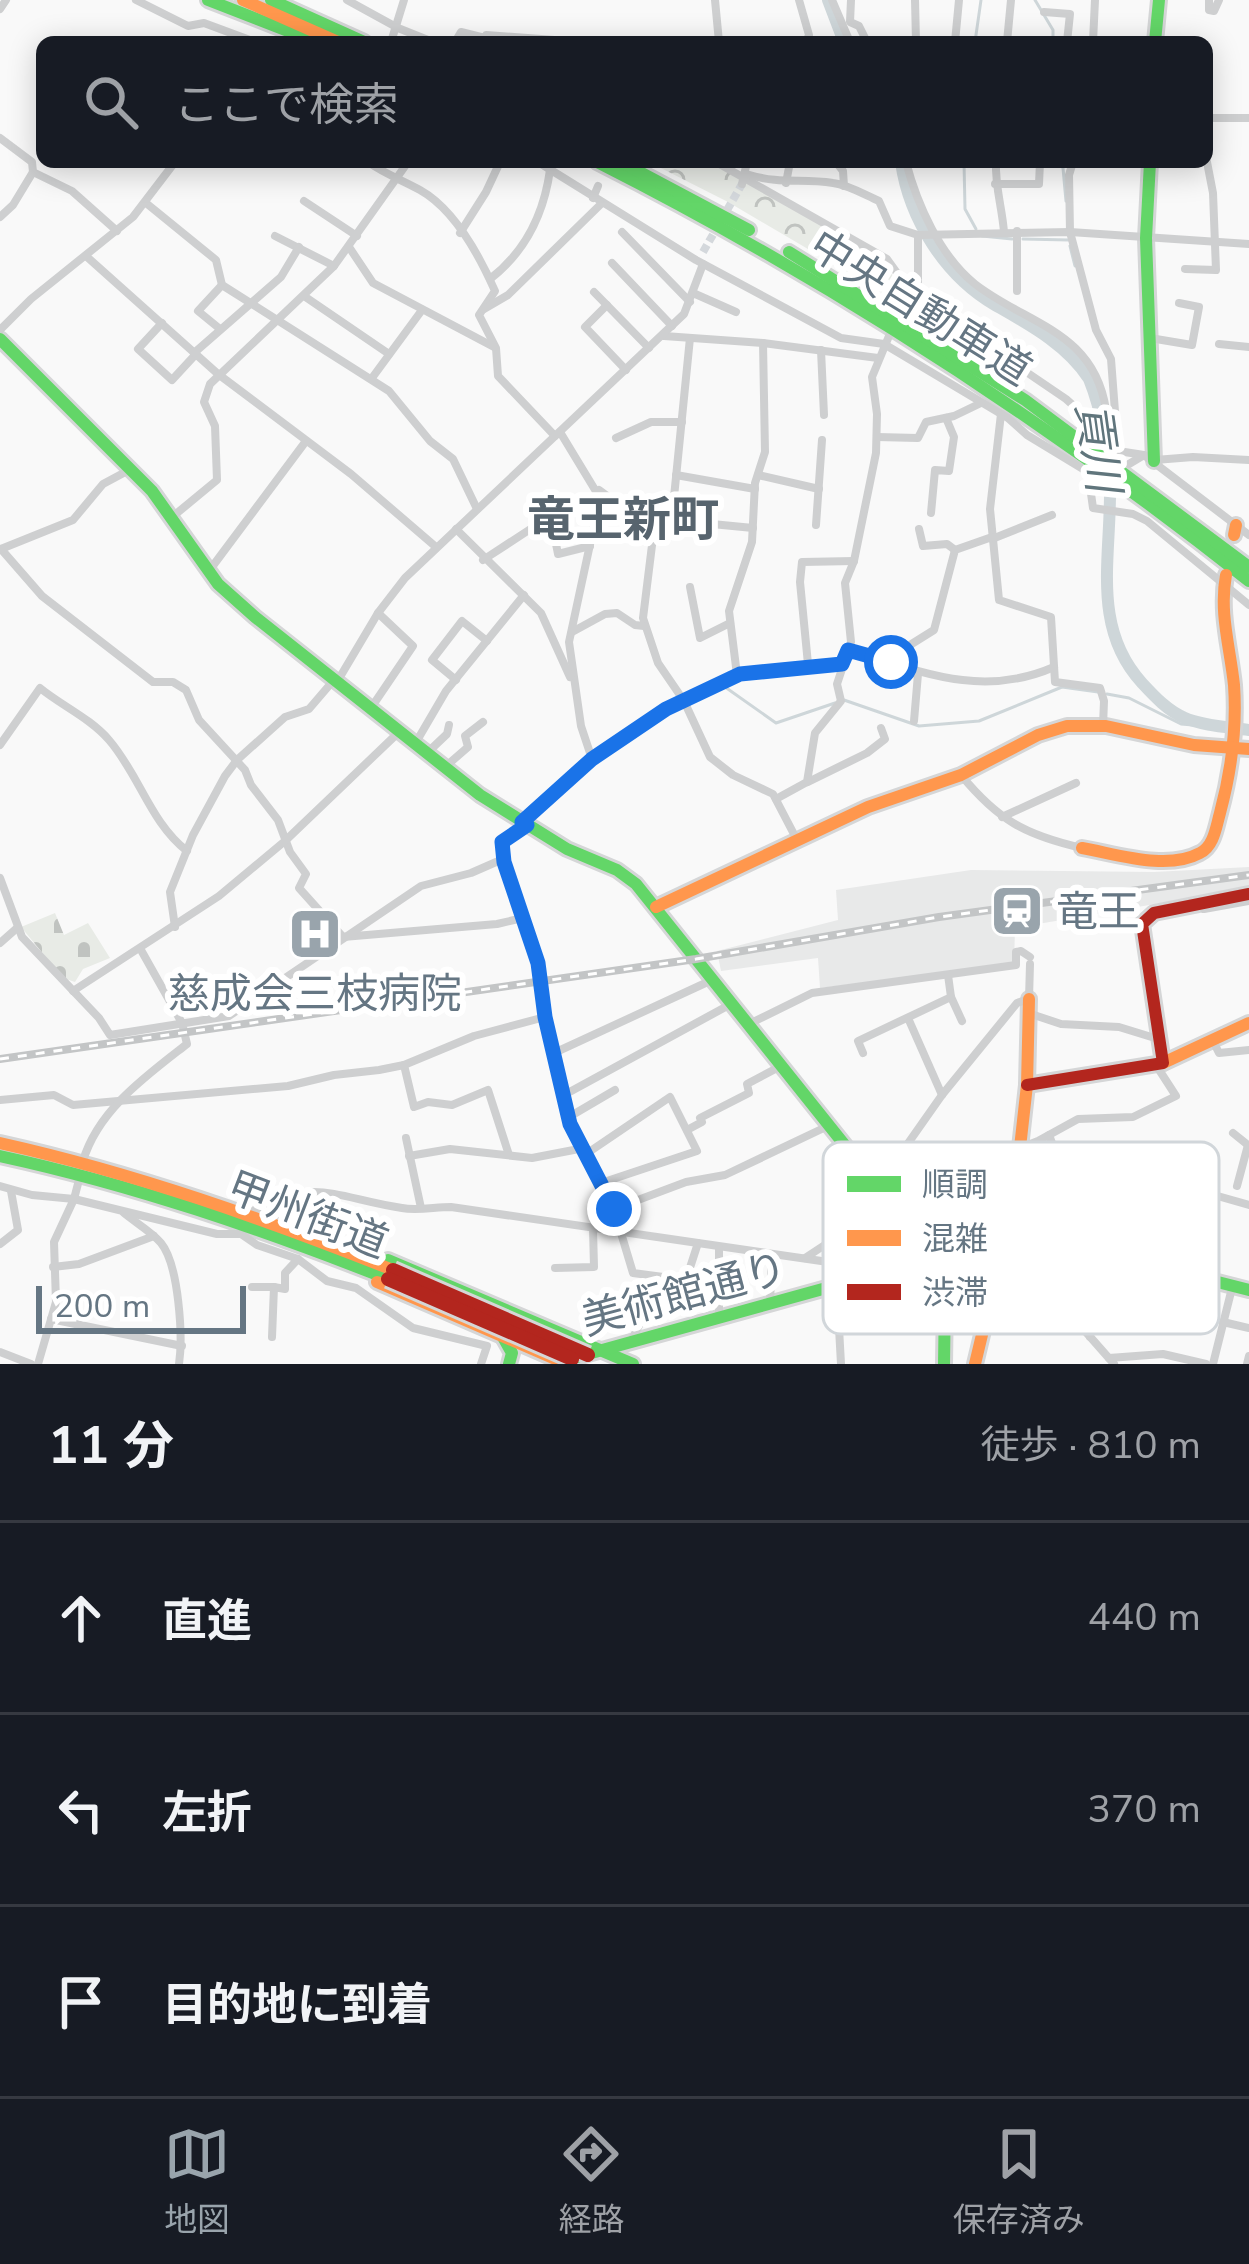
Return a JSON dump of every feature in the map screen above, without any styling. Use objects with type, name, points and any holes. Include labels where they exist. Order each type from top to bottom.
[{"type":"main road","points":[[208,0],[301,36]]},
{"type":"main road","points":[[243,0],[324,36]]},
{"type":"main road","points":[[271,0],[351,36]]},
{"type":"main road","points":[[293,0],[364,36]]},
{"type":"main road","points":[[1156,36],[1159,0]]},
{"type":"main road","name":"中央自動車道","points":[[609,168],[770,251],[881,317],[1126,477],[1249,567]]},
{"type":"main road","name":"中央自動車道","points":[[632,168],[887,309],[1091,455]]},
{"type":"main road","points":[[1149,458],[1150,168]]},
{"type":"main road","points":[[0,340],[131,469],[230,595],[445,767],[525,824],[617,870],[656,907],[841,1142]]},
{"type":"main road","name":"中央自動車道","points":[[1126,477],[1249,581]]},
{"type":"main road","points":[[1082,848],[1158,859],[1202,855],[1216,826],[1231,743],[1233,672],[1219,608],[1225,579]]},
{"type":"main road","points":[[656,907],[868,807],[961,775],[1067,726],[1103,726],[1249,749]]},
{"type":"main road","points":[[1160,1064],[1142,923],[1154,913],[1249,897]]},
{"type":"main road","points":[[1022,1142],[1029,1006]]},
{"type":"main road","points":[[1027,1085],[1160,1064],[1249,1024]]},
{"type":"main road","name":"甲州街道","points":[[0,1143],[252,1218],[390,1274],[584,1364]]},
{"type":"main road","name":"甲州街道","points":[[0,1156],[81,1168],[214,1213],[295,1222],[605,1357]]},
{"type":"main road","points":[[252,1218],[268,1238],[345,1267],[559,1363]]},
{"type":"main road","name":"甲州街道","points":[[252,1218],[605,1357]]},
{"type":"main road","name":"美術館通り","points":[[1219,1281],[1249,1290]]},
{"type":"main road","name":"美術館通り","points":[[559,1363],[605,1357],[630,1343],[823,1289]]},
{"type":"main road","points":[[944,1334],[944,1364]]},
{"type":"main road","points":[[975,1364],[983,1334]]},
{"type":"main road","points":[[503,1337],[512,1353],[509,1364]]},
{"type":"main road","points":[[605,1357],[637,1364],[651,1338]]},
{"type":"street","points":[[0,9],[6,0]]},
{"type":"street","points":[[136,0],[188,26],[204,23],[239,36]]},
{"type":"street","points":[[347,0],[395,34],[404,0]]},
{"type":"street","points":[[716,0],[719,36]]},
{"type":"street","points":[[799,0],[809,36]]},
{"type":"street","points":[[832,0],[847,36]]},
{"type":"street","points":[[850,0],[850,22],[864,36]]},
{"type":"street","points":[[915,0],[916,36]]},
{"type":"street","points":[[956,36],[959,0]]},
{"type":"street","points":[[1008,36],[1011,0]]},
{"type":"street","points":[[1093,36],[1095,0]]},
{"type":"street","points":[[1209,0],[1209,10],[1214,11],[1219,0]]},
{"type":"street","points":[[1044,12],[1070,14],[1068,36]]},
{"type":"street","points":[[1213,118],[1249,118]]},
{"type":"street","points":[[0,138],[32,162],[33,172],[14,205],[0,217]]},
{"type":"street","points":[[0,330],[31,299],[117,231],[146,203],[171,168]]},
{"type":"street","points":[[377,168],[425,194],[460,232],[490,279],[495,291],[479,316],[496,348],[498,376],[557,434],[598,489],[636,517],[671,527],[690,338]]},
{"type":"street","points":[[171,518],[217,480],[215,426],[204,402],[218,374],[334,266],[404,168]]},
{"type":"street","points":[[460,232],[497,168]]},
{"type":"street","points":[[547,168],[841,338],[887,340],[1042,445],[1091,455]]},
{"type":"street","points":[[726,168],[887,259],[914,296],[1066,399],[1085,416],[1091,503],[1099,511],[1147,521],[1225,579],[1249,605]]},
{"type":"street","points":[[744,179],[746,168]]},
{"type":"street","points":[[786,183],[789,168]]},
{"type":"street","points":[[841,168],[844,186]]},
{"type":"street","points":[[908,168],[915,196],[976,285],[1059,332],[1110,391]]},
{"type":"street","points":[[996,168],[1004,232]]},
{"type":"street","points":[[995,184],[1040,184],[1040,168]]},
{"type":"street","points":[[1071,168],[1068,232],[1096,330],[1108,348],[1118,451],[1149,458],[1249,460]]},
{"type":"street","points":[[1184,268],[1216,270],[1208,168]]},
{"type":"street","points":[[490,279],[526,242],[544,204],[550,170]]},
{"type":"street","points":[[33,172],[72,191],[117,231]]},
{"type":"street","points":[[744,179],[844,186],[879,201],[890,226],[918,235],[1068,232],[1249,244]]},
{"type":"street","points":[[483,310],[508,295],[597,201],[598,186]]},
{"type":"street","points":[[304,201],[357,236]]},
{"type":"street","points":[[146,203],[216,260],[222,284],[372,378],[403,404],[430,441],[453,459],[477,509]]},
{"type":"street","points":[[1017,231],[1017,291]]},
{"type":"street","points":[[622,232],[692,297],[736,312]]},
{"type":"street","points":[[906,309],[921,273],[918,235]]},
{"type":"street","points":[[275,236],[334,266]]},
{"type":"street","points":[[162,323],[138,349],[172,380],[220,329],[287,270],[299,247]]},
{"type":"street","points":[[349,247],[373,283],[496,348]]},
{"type":"street","points":[[86,256],[218,374],[436,547]]},
{"type":"street","points":[[175,927],[169,902],[187,851],[209,802],[237,760],[285,717],[309,709],[334,682],[377,613],[436,547],[672,326],[692,297],[701,258]]},
{"type":"street","points":[[612,263],[672,326]]},
{"type":"street","points":[[220,329],[199,311],[222,284]]},
{"type":"street","points":[[594,292],[649,348]]},
{"type":"street","points":[[304,296],[389,354]]},
{"type":"street","points":[[1150,338],[1192,345],[1198,307],[1179,303]]},
{"type":"street","points":[[607,305],[585,328],[626,370]]},
{"type":"street","points":[[372,378],[422,310]]},
{"type":"street","points":[[662,336],[878,358]]},
{"type":"street","points":[[807,782],[815,733],[841,699],[837,683],[851,642],[845,583],[854,561],[877,437],[872,377],[887,340]]},
{"type":"street","points":[[737,676],[731,597],[746,562],[754,489],[765,452],[764,343]]},
{"type":"street","points":[[1220,344],[1249,347]]},
{"type":"street","points":[[821,350],[824,415]]},
{"type":"street","points":[[1106,410],[1110,391]]},
{"type":"street","points":[[877,437],[918,438],[926,422],[983,403]]},
{"type":"street","points":[[1001,414],[990,509],[999,599],[1051,616],[1055,682],[1102,693],[1103,726]]},
{"type":"street","points":[[931,513],[935,470],[949,471],[952,454],[954,437],[946,418]]},
{"type":"street","points":[[616,438],[651,422],[682,422]]},
{"type":"street","points":[[816,525],[822,440]]},
{"type":"street","points":[[209,571],[306,441]]},
{"type":"street","points":[[1129,514],[1126,477],[1149,458]]},
{"type":"street","points":[[1149,458],[1240,532]]},
{"type":"street","points":[[131,469],[103,484],[73,520],[0,549],[42,596],[154,682],[173,682],[187,690],[199,720],[237,760],[278,820],[306,874],[299,888],[343,937]]},
{"type":"street","points":[[676,475],[754,489]]},
{"type":"street","points":[[758,475],[819,488]]},
{"type":"street","points":[[573,683],[570,633],[599,507],[598,489]]},
{"type":"street","points":[[673,506],[712,524],[753,528]]},
{"type":"street","points":[[955,550],[1052,515]]},
{"type":"street","points":[[655,520],[644,626],[658,663],[683,700],[710,757],[776,799],[797,840]]},
{"type":"street","points":[[483,560],[532,528]]},
{"type":"street","points":[[456,529],[542,613],[573,683],[592,759]]},
{"type":"street","points":[[919,529],[923,546],[947,544],[955,550]]},
{"type":"street","points":[[555,539],[558,554],[590,546]]},
{"type":"street","points":[[884,661],[934,630],[955,550]]},
{"type":"street","points":[[809,665],[802,562],[854,561]]},
{"type":"street","points":[[690,587],[700,638],[730,623]]},
{"type":"street","points":[[421,749],[456,680],[524,596]]},
{"type":"street","points":[[370,709],[413,646],[377,613]]},
{"type":"street","points":[[570,633],[605,614],[617,613],[635,626],[644,626]]},
{"type":"street","points":[[456,680],[432,660],[462,621],[487,641]]},
{"type":"street","points":[[848,650],[918,674],[983,682],[1029,678],[1054,667]]},
{"type":"street","points":[[698,1243],[686,1280],[633,1273],[614,1209],[569,1117],[545,1017],[542,982],[503,859],[502,842],[592,759],[683,700],[737,676],[842,664]]},
{"type":"street","points":[[914,721],[918,674]]},
{"type":"street","points":[[0,745],[40,688],[112,743],[159,825],[187,851]]},
{"type":"street","points":[[445,767],[468,747],[465,736],[483,722]]},
{"type":"street","points":[[421,749],[447,734],[449,725]]},
{"type":"street","points":[[776,799],[867,753],[885,739],[881,728]]},
{"type":"street","points":[[73,991],[219,896],[285,841],[399,732]]},
{"type":"street","points":[[961,775],[1001,818],[1019,829],[1082,848]]},
{"type":"street","points":[[1001,818],[1076,783]]},
{"type":"street","points":[[0,878],[18,928],[110,1035],[229,1016],[421,886],[503,859]]},
{"type":"street","points":[[343,937],[523,918]]},
{"type":"street","points":[[0,943],[18,928]]},
{"type":"street","points":[[0,1352],[34,1364],[56,1302],[57,1230],[74,1198],[89,1139],[118,1102],[187,1044],[182,1023],[141,950]]},
{"type":"street","points":[[748,1025],[812,993],[1016,965],[1016,952],[1030,960],[1029,1006]]},
{"type":"street","points":[[948,975],[951,998],[962,1021]]},
{"type":"street","points":[[554,1053],[712,980]]},
{"type":"street","points":[[863,1053],[858,1041],[951,998]]},
{"type":"street","points":[[909,1142],[1017,1003],[1061,1024],[1119,1027],[1158,1039]]},
{"type":"street","points":[[564,1095],[731,1004]]},
{"type":"street","points":[[0,1100],[54,1095],[73,1105],[288,1086],[404,1065],[475,1036],[545,1017]]},
{"type":"street","points":[[908,1018],[943,1095]]},
{"type":"street","points":[[1213,1041],[1219,1052],[1249,1050]]},
{"type":"street","points":[[1034,1142],[1078,1119],[1133,1117],[1176,1096],[1160,1064]]},
{"type":"street","points":[[404,1065],[414,1107],[428,1102],[452,1105],[488,1090],[509,1155]]},
{"type":"street","points":[[687,1130],[702,1122],[700,1118],[749,1093],[747,1084],[781,1066]]},
{"type":"street","points":[[569,1117],[615,1090]]},
{"type":"street","points":[[410,1156],[450,1149],[532,1158],[585,1151],[670,1097],[697,1151],[601,1183]]},
{"type":"street","points":[[614,1209],[686,1182],[725,1175],[828,1126]]},
{"type":"street","points":[[1233,1132],[1248,1146],[1237,1186]]},
{"type":"street","points":[[1049,1135],[1052,1142]]},
{"type":"street","points":[[406,1138],[421,1208]]},
{"type":"street","points":[[0,1186],[242,1234],[257,1245],[298,1259],[312,1272],[356,1288],[412,1328],[487,1346],[481,1364]]},
{"type":"street","points":[[0,1244],[18,1230],[10,1191]]},
{"type":"street","points":[[252,1218],[298,1191],[356,1196],[404,1209],[451,1207],[823,1261]]},
{"type":"street","points":[[1219,1196],[1249,1205]]},
{"type":"street","points":[[120,1211],[166,1250],[181,1315],[179,1364]]},
{"type":"street","points":[[204,1230],[214,1213]]},
{"type":"street","points":[[0,1214],[14,1214]]},
{"type":"street","points":[[555,1268],[594,1268],[592,1229]]},
{"type":"street","points":[[53,1268],[79,1264],[154,1237]]},
{"type":"street","points":[[804,1258],[823,1246]]},
{"type":"street","points":[[719,1247],[719,1319]]},
{"type":"street","points":[[770,1304],[772,1254]]},
{"type":"street","points":[[252,1287],[285,1289],[285,1274],[298,1259]]},
{"type":"street","points":[[339,1284],[345,1267]]},
{"type":"street","points":[[1087,1334],[1111,1361],[1163,1354],[1210,1364],[1233,1284]]},
{"type":"street","points":[[272,1337],[274,1286]]},
{"type":"street","points":[[597,1303],[632,1311],[641,1322],[630,1343]]},
{"type":"street","points":[[51,1319],[182,1346]]},
{"type":"street","points":[[1223,1322],[1249,1328]]},
{"type":"street","points":[[839,1334],[841,1364]]},
{"type":"shaded area","points":[[1249,867],[1249,888],[1015,928],[1014,964],[820,988],[818,958],[721,971],[717,951],[838,920],[836,890],[971,870],[1154,872]]},
{"type":"green space","points":[[661,168],[726,169],[881,259],[903,290],[893,299]]},
{"type":"green space","points":[[55,913],[64,935],[88,923],[110,958],[83,969],[75,982],[63,978],[21,927]]},
{"type":"waterway","name":"貢川","points":[[828,0],[842,36]]},
{"type":"waterway","points":[[976,36],[981,0]]},
{"type":"waterway","points":[[1035,0],[1053,36]]},
{"type":"waterway","name":"貢川","points":[[902,168],[921,225],[945,262],[977,293],[1059,346],[1089,379],[1109,475],[1110,615],[1126,661],[1142,683],[1179,715],[1249,730]]},
{"type":"waterway","points":[[964,168],[965,209],[976,229]]},
{"type":"waterway","points":[[1063,168],[1066,201]]},
{"type":"waterway","points":[[982,236],[1012,239]]},
{"type":"waterway","points":[[1023,239],[1069,240]]},
{"type":"waterway","points":[[1070,246],[1075,266]]},
{"type":"waterway","points":[[725,687],[776,723],[835,703]]},
{"type":"waterway","points":[[844,700],[919,726],[979,721],[1062,687],[1098,692]]},
{"type":"waterway","points":[[1107,694],[1129,698],[1181,724],[1228,728]]},
{"type":"tunnel","points":[[703,252],[742,184]]},
{"type":"railway","points":[[0,1059],[696,959],[939,917],[1249,875]]},
{"type":"traffic: fast","points":[[208,0],[301,36]]},
{"type":"traffic: fast","points":[[271,0],[351,36]]},
{"type":"traffic: fast","points":[[1156,36],[1159,0]]},
{"type":"traffic: fast","points":[[609,168],[768,254],[934,355],[1093,464],[1249,581]]},
{"type":"traffic: fast","points":[[632,168],[749,230]]},
{"type":"traffic: fast","points":[[1150,168],[1146,238],[1154,461]]},
{"type":"traffic: fast","points":[[789,252],[1025,400],[1249,567]]},
{"type":"traffic: fast","points":[[0,339],[152,491],[218,584],[255,617],[480,795],[567,849],[617,870],[636,884],[842,1142]]},
{"type":"traffic: fast","points":[[0,1156],[197,1210],[388,1279]]},
{"type":"traffic: fast","points":[[388,1260],[633,1364]]},
{"type":"traffic: fast","points":[[1219,1282],[1249,1290]]},
{"type":"traffic: fast","points":[[577,1357],[823,1289]]},
{"type":"traffic: fast","points":[[944,1334],[944,1364]]},
{"type":"traffic: fast","points":[[503,1337],[512,1353],[509,1364]]},
{"type":"traffic: slow","points":[[243,0],[324,36]]},
{"type":"traffic: slow","points":[[1234,535],[1236,525]]},
{"type":"traffic: slow","points":[[1082,848],[1173,861],[1200,853],[1211,841],[1234,734],[1234,685],[1224,616],[1226,575]]},
{"type":"traffic: slow","points":[[656,907],[868,807],[961,775],[1038,735],[1067,726],[1106,726],[1194,745],[1249,749]]},
{"type":"traffic: slow","points":[[1021,1142],[1029,999]]},
{"type":"traffic: slow","points":[[1163,1063],[1249,1023]]},
{"type":"traffic: slow","points":[[0,1143],[199,1199],[393,1270]]},
{"type":"traffic: slow","points":[[377,1282],[560,1361]]},
{"type":"traffic: slow","points":[[975,1364],[982,1334]]},
{"type":"traffic: jam","points":[[1027,1085],[1163,1063],[1142,924],[1154,913],[1249,894]]},
{"type":"traffic: jam","points":[[393,1270],[588,1355]]},
{"type":"traffic: jam","points":[[388,1279],[572,1359]]},
{"type":"place","name":"竜王","points":[[1017,911]]},
{"type":"place","name":"慈成会三枝病院","points":[[315,934]]},
{"type":"district","name":"竜王新町","points":[[623,519]]},
{"type":"route","points":[[614,1209],[570,1124],[545,1017],[538,963],[504,862],[502,842],[527,825],[522,822],[592,759],[623,737],[666,709],[740,674],[842,664],[848,650],[891,662]]}]
